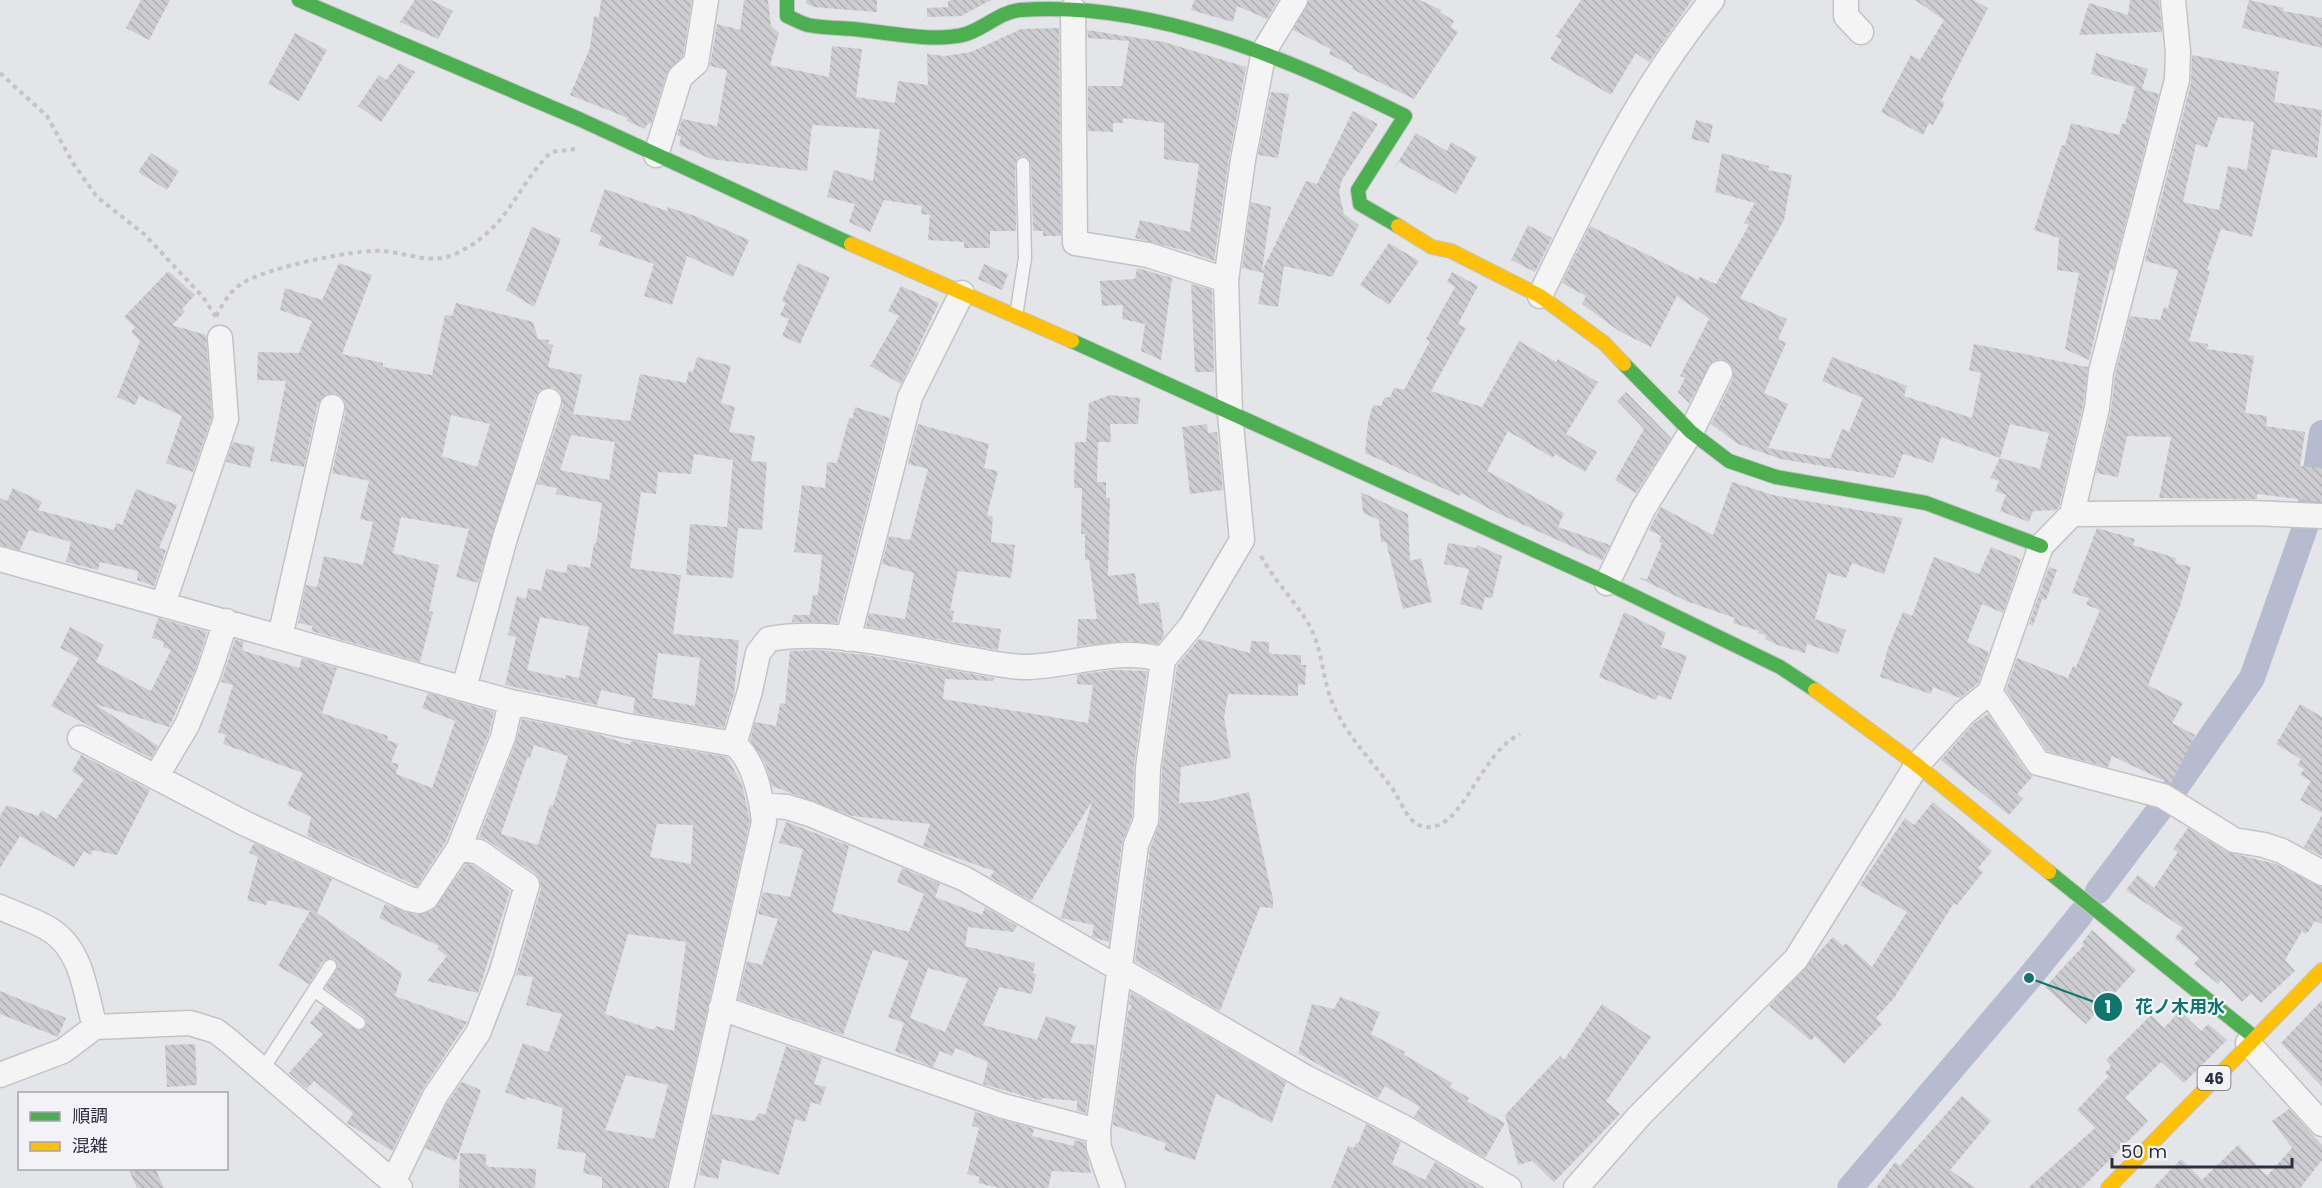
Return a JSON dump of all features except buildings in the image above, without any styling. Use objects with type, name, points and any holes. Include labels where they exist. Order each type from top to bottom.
[{"type":"street","points":[[299,0],[610,133],[1607,584],[1780,667],[1806,683],[1917,765],[2251,1040],[2322,1124]]},
{"type":"street","points":[[656,155],[680,77],[696,63],[706,0]]},
{"type":"street","points":[[787,0],[787,16],[809,25],[943,37],[966,34],[1000,14],[1020,10],[1061,6],[1119,10],[1218,35],[1329,77],[1405,116],[1358,190],[1360,204],[1432,247],[1451,251],[1540,296],[1604,343],[1691,432],[1729,461],[1776,477],[1926,503],[2041,546]]},
{"type":"street","points":[[1113,1188],[1099,1148],[1098,1131],[1136,845],[1146,820],[1148,768],[1163,660],[1191,626],[1242,540],[1230,414],[1226,280],[1243,160],[1264,51],[1295,0]]},
{"type":"street","points":[[1540,296],[1586,200],[1645,93],[1685,33],[1712,0]]},
{"type":"street","points":[[1846,0],[1846,16],[1861,32]]},
{"type":"street","points":[[1575,1188],[1640,1115],[1796,959],[1917,765],[1964,713],[1990,692],[2041,546],[2072,514],[2097,408],[2101,372],[2177,80],[2178,52],[2173,0]]},
{"type":"street","points":[[1061,6],[1074,243],[1148,255],[1226,280]]},
{"type":"street","points":[[848,639],[910,397],[962,293]]},
{"type":"street","points":[[163,604],[226,419],[218,328]]},
{"type":"street","points":[[1607,584],[1643,509],[1691,432],[1720,373]]},
{"type":"street","points":[[464,688],[505,538],[549,401]]},
{"type":"street","points":[[280,637],[332,407]]},
{"type":"street","points":[[2072,514],[2250,513],[2322,516]]},
{"type":"street","points":[[0,559],[511,702],[627,726],[734,744],[749,761],[762,805],[762,837],[681,1188]]},
{"type":"street","points":[[156,777],[187,725],[208,675],[226,621]]},
{"type":"street","points":[[734,744],[762,645],[769,639],[781,637],[848,639],[1011,666],[1049,665],[1107,656],[1149,656],[1163,660]]},
{"type":"street","points":[[1990,692],[2038,763],[2163,796],[2234,840],[2273,848],[2322,873]]},
{"type":"street","points":[[80,738],[244,823],[409,899],[419,901],[426,897],[459,848],[503,737],[511,702]]},
{"type":"street","points":[[762,805],[787,807],[810,814],[965,879],[1305,1077],[1402,1127],[1509,1188]]},
{"type":"street","points":[[0,1075],[63,1051],[95,1027],[190,1023],[204,1026],[216,1031],[397,1184],[435,1096],[478,1033],[502,971],[527,885],[479,852],[459,848]]},
{"type":"street","points":[[0,907],[51,930],[67,944],[77,958],[95,1027]]},
{"type":"street","name":"46","points":[[2108,1188],[2322,970]]},
{"type":"street","points":[[721,1008],[1003,1106],[1098,1131]]},
{"type":"lane","points":[[1015,316],[1024,258],[1023,164]]},
{"type":"lane","points":[[262,1069],[330,966]]},
{"type":"lane","points":[[315,991],[358,1023]]},
{"type":"path","points":[[0,73],[46,116],[73,163],[97,197],[144,234],[203,297],[218,328]]},
{"type":"path","points":[[218,328],[226,298],[241,284],[267,272],[361,252],[384,251],[435,259],[453,255],[476,243],[496,227],[551,152],[601,147],[610,133]]},
{"type":"path","points":[[1242,540],[1260,554],[1271,574],[1309,624],[1333,704],[1348,731],[1393,789],[1412,820],[1422,827],[1435,827],[1451,819],[1498,750],[1508,740],[1520,734]]},
{"type":"waterway","points":[[2311,500],[2322,433]]},
{"type":"waterway","points":[[2172,793],[2252,678],[2308,519]]},
{"type":"waterway","points":[[2098,891],[2166,801]]},
{"type":"waterway","points":[[1850,1188],[2081,914]]},
{"type":"traffic: fast","points":[[299,0],[579,119],[851,244]]},
{"type":"traffic: fast","points":[[787,0],[787,16],[808,25],[925,37],[966,34],[1006,14],[1020,10],[1069,9],[1119,14],[1169,24],[1267,55],[1315,74],[1405,116],[1358,190],[1360,204],[1398,226]]},
{"type":"traffic: fast","points":[[1072,341],[1607,583],[1780,667],[1815,690]]},
{"type":"traffic: fast","points":[[1624,364],[1691,432],[1729,461],[1776,477],[1926,503],[2041,546]]},
{"type":"traffic: fast","points":[[2049,872],[2254,1037]]},
{"type":"traffic: slow","points":[[1398,226],[1432,247],[1451,251],[1540,296],[1604,343],[1624,364]]},
{"type":"traffic: slow","points":[[851,244],[1072,341]]},
{"type":"traffic: slow","points":[[1815,690],[1917,765],[2049,872]]},
{"type":"traffic: slow","points":[[2108,1188],[2322,970]]},
{"type":"place","name":"花ノ木用水","points":[[2029,978]]}]
